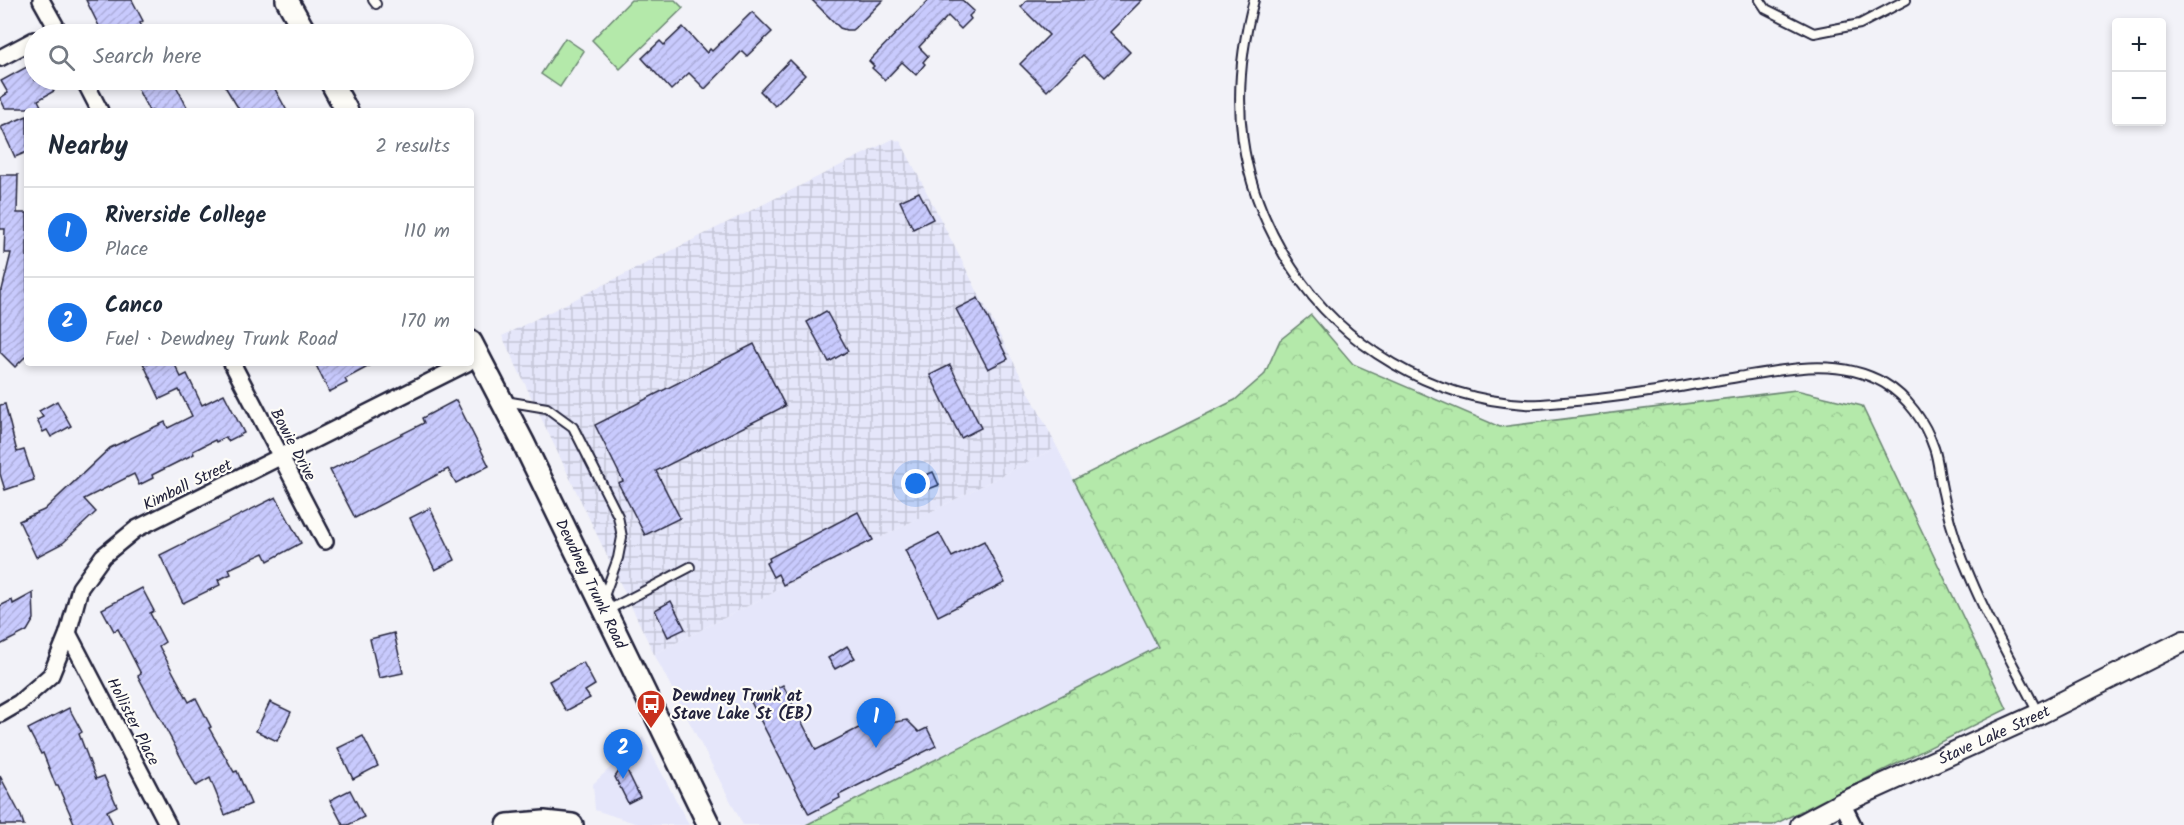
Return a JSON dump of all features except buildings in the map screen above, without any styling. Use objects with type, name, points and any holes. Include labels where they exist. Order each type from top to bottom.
[{"type":"main road","points":[[287,0],[300,24]]},
{"type":"main road","points":[[335,90],[345,108]]},
{"type":"main road","name":"Dewdney Trunk Road","points":[[474,359],[501,400],[709,825]]},
{"type":"main road","points":[[508,825],[544,822],[572,825]]},
{"type":"street","points":[[41,0],[51,24]]},
{"type":"street","points":[[0,58],[24,45]]},
{"type":"street","points":[[89,90],[98,108]]},
{"type":"street","name":"Bowie Drive","points":[[234,366],[325,541]]},
{"type":"street","name":"Kimball Street","points":[[0,714],[19,703],[51,675],[68,633],[80,588],[103,556],[136,529],[281,457],[453,366]]},
{"type":"street","name":"Hollister Place","points":[[68,633],[168,825]]},
{"type":"street","name":"Stave Lake Street","points":[[1801,825],[1842,803],[2039,714],[2184,641]]},
{"type":"street","points":[[1842,803],[1853,825]]},
{"type":"lane","points":[[1254,0],[1240,82],[1240,119],[1244,156],[1265,222],[1282,252],[1314,299],[1345,330],[1397,367],[1428,381],[1481,397],[1526,404],[1600,400],[1799,367],[1842,368],[1863,373],[1883,382],[1900,393],[1927,430],[1935,450],[1946,505],[1971,580],[2039,714]]},
{"type":"lane","points":[[1760,0],[1766,9],[1814,33],[1860,24],[1906,0]]},
{"type":"lane","points":[[501,400],[547,408],[573,427],[618,516],[622,537],[603,607]]},
{"type":"lane","points":[[603,607],[690,567]]},
{"type":"shaded area","points":[[893,139],[901,142],[1057,447],[654,654],[502,336]]},
{"type":"shaded area","points":[[1057,447],[1158,647],[806,825],[743,825],[654,654]]},
{"type":"shaded area","points":[[643,737],[689,825],[641,825],[595,810],[593,784]]},
{"type":"green space","points":[[631,0],[675,0],[683,8],[620,69],[592,40]]},
{"type":"green space","points":[[565,38],[584,51],[560,87],[541,74]]},
{"type":"green space","points":[[1311,315],[1353,364],[1500,427],[1796,390],[1862,406],[2007,709],[1773,825],[806,825],[1158,647],[1074,480],[1235,400],[1264,375],[1280,340]]},
{"type":"place","name":"Dewdney Trunk at Stave Lake St (EB)","points":[[651,730]]},
{"type":"place","name":"Riverside College","points":[[876,748]]},
{"type":"place","name":"Canco","points":[[623,779]]}]
